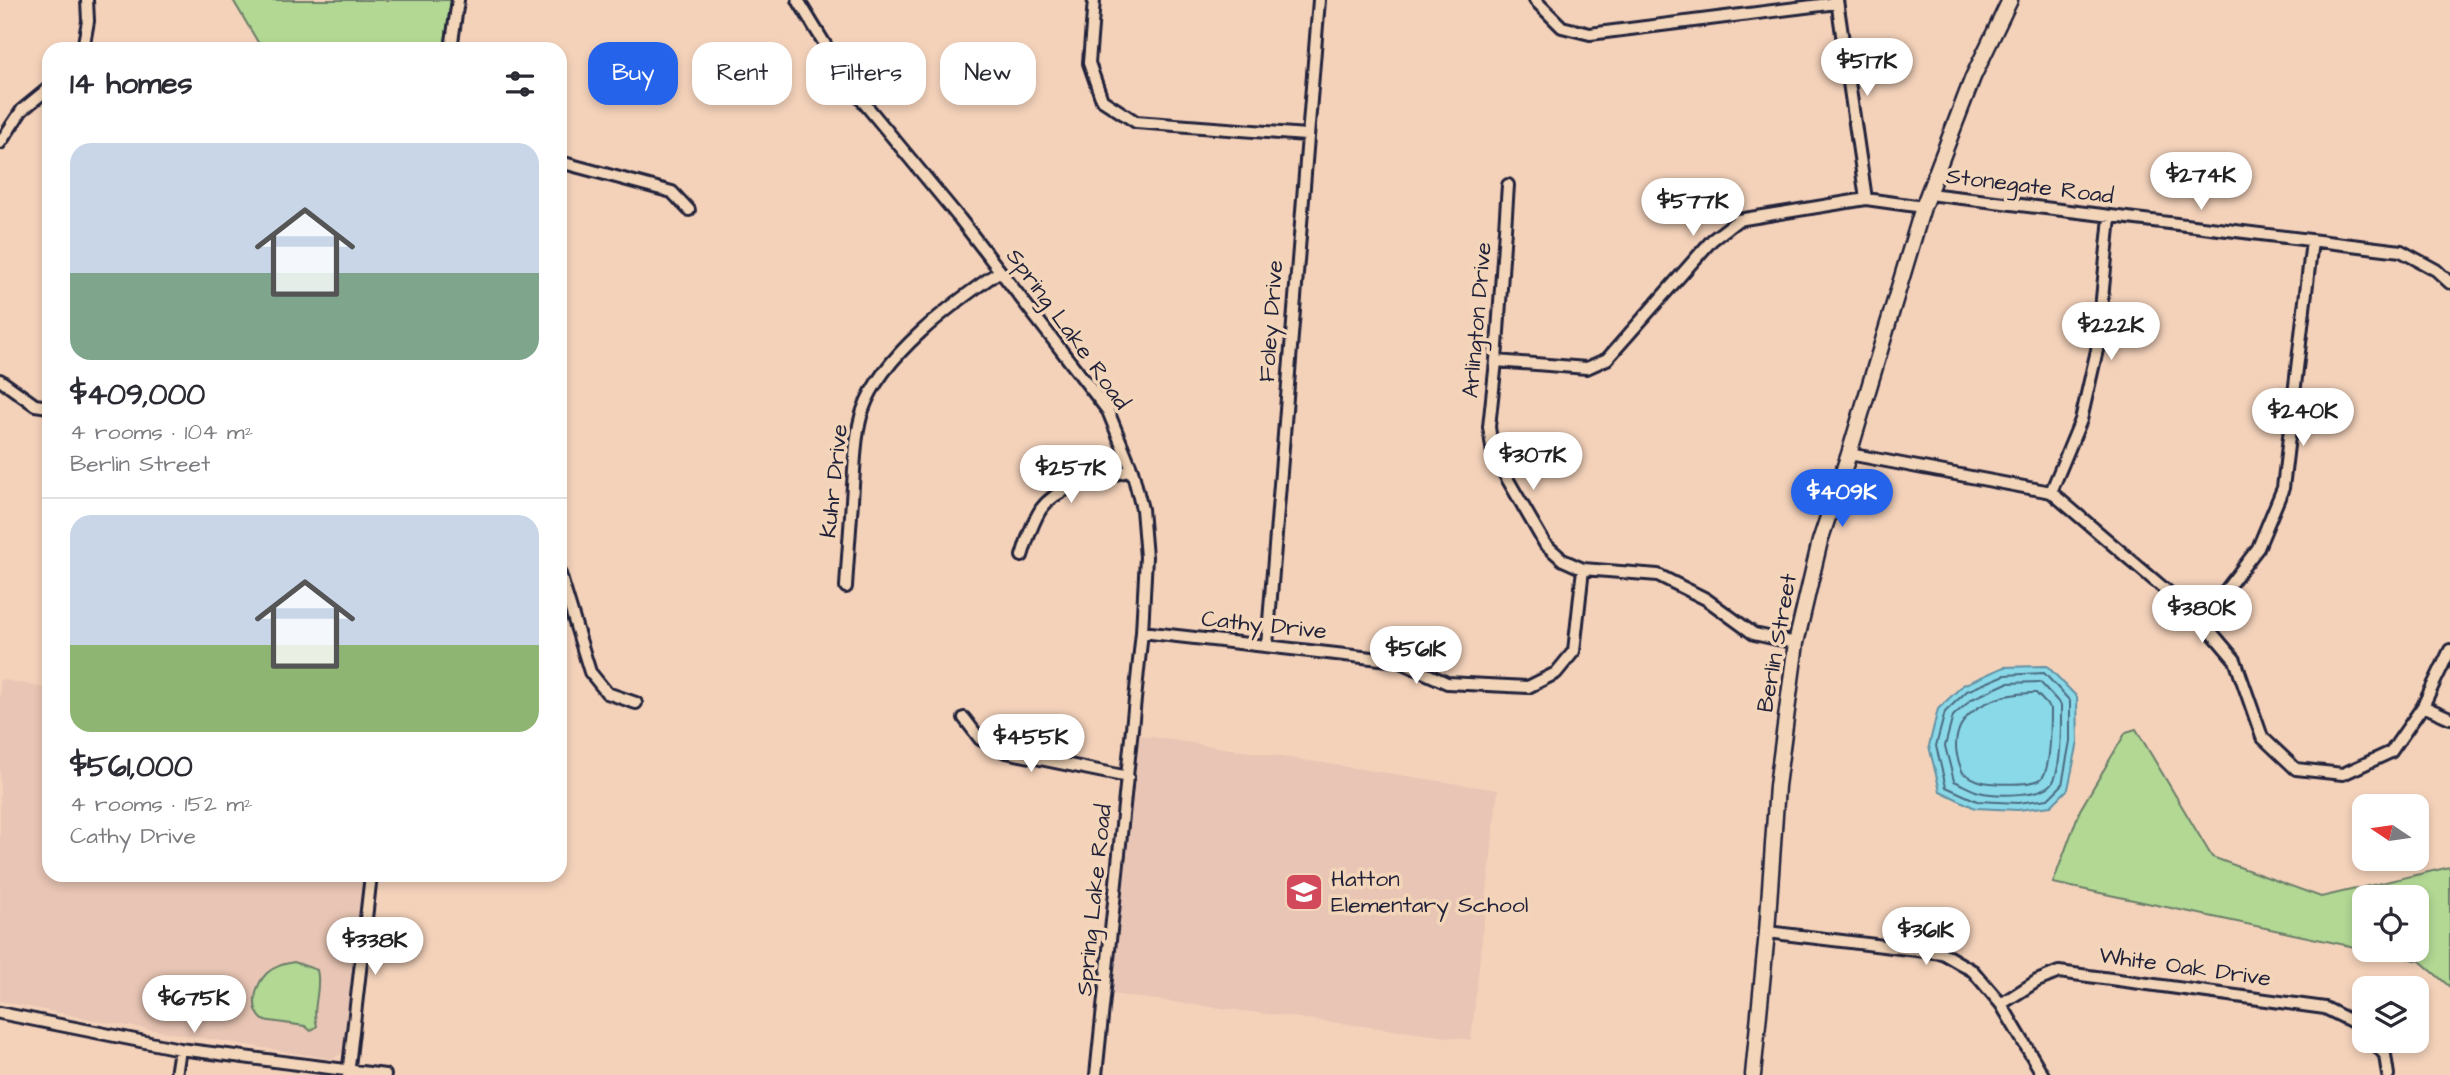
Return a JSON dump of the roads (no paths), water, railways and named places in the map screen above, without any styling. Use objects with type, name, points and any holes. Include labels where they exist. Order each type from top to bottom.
[{"type":"main road","name":"Berlin Street","points":[[1753,1075],[1767,932],[1777,786],[1796,643],[1820,541],[1926,200],[1973,78],[2011,0]]},
{"type":"street","points":[[84,42],[88,20],[87,0]]},
{"type":"street","points":[[452,42],[458,0]]},
{"type":"street","name":"Spring Lake Road","points":[[798,0],[851,87],[1000,271],[1108,411],[1132,470],[1142,509],[1146,557],[1142,632],[1096,1075]]},
{"type":"street","points":[[1094,0],[1089,63],[1102,100],[1136,122],[1306,135]]},
{"type":"street","name":"Foley Drive","points":[[1267,646],[1318,0]]},
{"type":"street","points":[[1535,0],[1562,27],[1590,34],[1837,2],[1866,199]]},
{"type":"street","points":[[0,143],[22,110],[42,94]]},
{"type":"street","points":[[567,164],[672,192],[689,210]]},
{"type":"street","name":"Arlington Drive","points":[[1508,185],[1489,427],[1493,454],[1545,544],[1563,560],[1584,569],[1658,575],[1706,599],[1754,634],[1796,643]]},
{"type":"street","name":"Stonegate Road","points":[[1496,361],[1587,368],[1607,359],[1712,240],[1738,220],[1866,199],[1926,200],[2110,217],[2401,251],[2436,270],[2450,283]]},
{"type":"street","points":[[2051,492],[2081,420],[2097,350],[2110,217]]},
{"type":"street","points":[[2202,621],[2258,548],[2283,488],[2312,241]]},
{"type":"street","name":"Kuhr Drive","points":[[846,586],[856,438],[877,380],[950,305],[1000,271]]},
{"type":"street","points":[[0,380],[35,405],[42,406]]},
{"type":"street","points":[[1849,454],[2051,492],[2202,621],[2235,660],[2262,737],[2295,769],[2343,774],[2390,752],[2423,706],[2450,650]]},
{"type":"street","points":[[1023,556],[1031,530],[1042,508],[1061,492],[1132,470]]},
{"type":"street","name":"Cathy Drive","points":[[1142,632],[1398,661],[1447,683],[1528,687],[1556,673],[1574,651],[1584,569]]},
{"type":"street","points":[[567,597],[590,672],[607,693],[636,704]]},
{"type":"street","points":[[2423,706],[2450,718]]},
{"type":"street","points":[[964,718],[980,739],[1006,752],[1128,777]]},
{"type":"street","points":[[348,1073],[371,882]]},
{"type":"street","points":[[1767,932],[1942,953],[1973,971],[2001,1004],[2043,1075]]},
{"type":"street","name":"White Oak Drive","points":[[2001,1004],[2037,981],[2059,972],[2325,1008],[2352,1022]]},
{"type":"street","points":[[0,1013],[180,1049],[348,1073],[385,1075]]},
{"type":"street","points":[[176,1075],[180,1049]]},
{"type":"street","points":[[2383,1053],[2388,1075]]},
{"type":"water","points":[[2047,666],[2077,697],[2078,742],[2068,789],[2051,806],[2018,810],[1975,808],[1940,791],[1929,746],[1938,709],[1963,685],[2004,667]]},
{"type":"place","name":"Hatton Elementary School","points":[[1304,892]]}]
